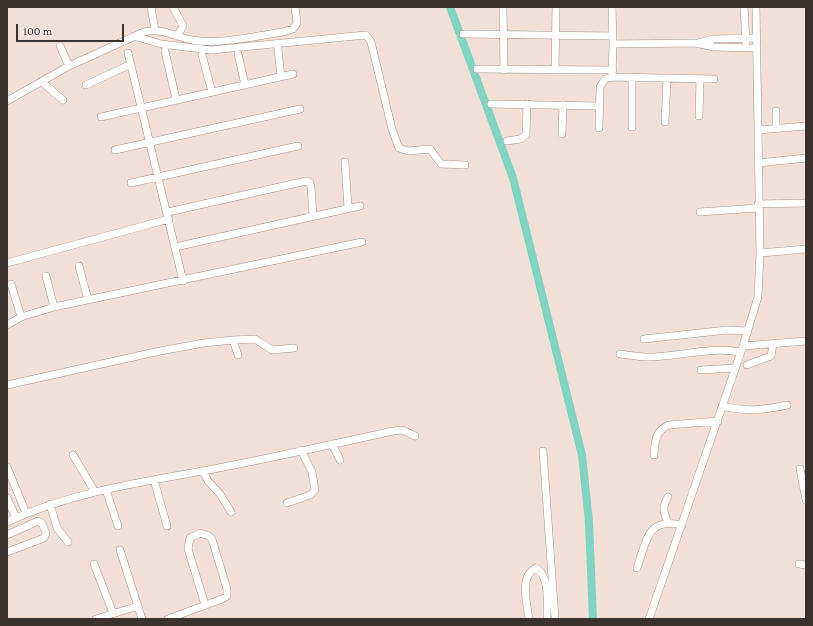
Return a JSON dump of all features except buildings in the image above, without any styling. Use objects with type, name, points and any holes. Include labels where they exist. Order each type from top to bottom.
[{"type":"street","points":[[151,7],[155,30]]},
{"type":"street","points":[[173,7],[183,26],[182,30],[176,36]]},
{"type":"street","points":[[7,101],[69,66],[134,36],[155,30],[176,36],[205,41],[289,31],[297,23],[295,7]]},
{"type":"street","points":[[503,7],[504,70]]},
{"type":"street","points":[[555,70],[556,7]]},
{"type":"street","points":[[612,7],[612,74]]},
{"type":"street","points":[[744,7],[746,48]]},
{"type":"street","points":[[649,619],[718,421],[748,332],[758,297],[760,253],[758,206],[756,7]]},
{"type":"street","points":[[462,34],[555,35],[613,40],[695,44],[714,47],[757,48]]},
{"type":"street","points":[[134,36],[161,44],[211,50],[366,35],[371,42],[392,129],[399,148],[408,151],[430,149],[441,164],[465,164]]},
{"type":"street","points":[[695,44],[713,39],[757,38]]},
{"type":"street","points":[[60,46],[69,66]]},
{"type":"street","points":[[278,49],[281,77]]},
{"type":"street","points":[[165,51],[176,99]]},
{"type":"street","points":[[128,53],[183,281]]},
{"type":"street","points":[[238,54],[245,85]]},
{"type":"street","points":[[202,55],[212,92]]},
{"type":"street","points":[[86,85],[131,64]]},
{"type":"street","points":[[477,69],[555,70],[612,74],[632,78],[714,79]]},
{"type":"street","points":[[101,117],[293,74]]},
{"type":"street","points":[[599,128],[601,82],[612,74]]},
{"type":"street","points":[[632,78],[632,128]]},
{"type":"street","points":[[665,122],[667,79]]},
{"type":"street","points":[[699,116],[700,79]]},
{"type":"street","points":[[42,82],[63,100]]},
{"type":"street","points":[[491,104],[599,106]]},
{"type":"street","points":[[507,140],[520,139],[526,135],[527,104]]},
{"type":"street","points":[[562,134],[563,105]]},
{"type":"street","points":[[115,150],[300,109]]},
{"type":"street","points":[[776,111],[776,128]]},
{"type":"street","points":[[758,130],[806,126]]},
{"type":"street","points":[[131,183],[298,146]]},
{"type":"street","points":[[758,163],[806,158]]},
{"type":"street","points":[[345,162],[348,208]]},
{"type":"street","points":[[7,263],[168,216],[306,181],[310,183],[311,187],[313,216]]},
{"type":"street","points":[[700,212],[806,203]]},
{"type":"street","points":[[175,247],[360,206]]},
{"type":"street","points":[[7,325],[21,317],[88,300],[362,242]]},
{"type":"street","points":[[760,253],[806,249]]},
{"type":"street","points":[[79,266],[88,300]]},
{"type":"street","points":[[46,276],[54,308]]},
{"type":"street","points":[[11,284],[21,317]]},
{"type":"street","points":[[644,339],[737,329],[748,332]]},
{"type":"street","points":[[7,385],[160,351],[233,340],[255,340],[272,350],[294,348]]},
{"type":"street","points":[[233,340],[238,355]]},
{"type":"street","points":[[620,354],[647,357],[742,349],[806,341]]},
{"type":"street","points":[[747,365],[771,356],[774,344]]},
{"type":"street","points":[[701,370],[735,368]]},
{"type":"street","points":[[722,406],[737,410],[753,411],[787,405]]},
{"type":"street","points":[[654,455],[655,437],[663,428],[669,425],[718,421]]},
{"type":"street","points":[[7,522],[50,504],[95,492],[393,431],[402,430],[415,436]]},
{"type":"street","points":[[332,444],[340,460]]},
{"type":"street","points":[[287,503],[310,495],[315,490],[312,472],[301,450]]},
{"type":"street","points":[[543,451],[555,619]]},
{"type":"street","points":[[73,455],[95,492]]},
{"type":"street","points":[[7,467],[26,513]]},
{"type":"street","points":[[800,469],[806,500]]},
{"type":"street","points":[[203,471],[208,481],[220,494],[231,512]]},
{"type":"street","points":[[154,480],[167,526]]},
{"type":"street","points":[[106,490],[118,526]]},
{"type":"street","points":[[7,498],[16,518]]},
{"type":"street","points":[[668,498],[663,505],[668,522]]},
{"type":"street","points":[[50,504],[57,528],[68,542]]},
{"type":"street","points":[[7,535],[38,522],[42,523],[46,534],[44,538],[7,552]]},
{"type":"street","points":[[637,568],[652,529],[660,524],[668,522],[682,525]]},
{"type":"street","points":[[168,619],[225,598],[228,592],[212,539],[209,536],[200,533],[190,538],[188,549],[205,605]]},
{"type":"street","points":[[120,550],[142,619]]},
{"type":"street","points":[[94,564],[113,613]]},
{"type":"street","points":[[528,619],[526,582],[531,571],[536,568],[542,572],[544,579],[547,619]]},
{"type":"street","points":[[96,619],[138,606]]},
{"type":"waterway","points":[[450,7],[513,178],[582,455],[589,522],[593,619]]}]
